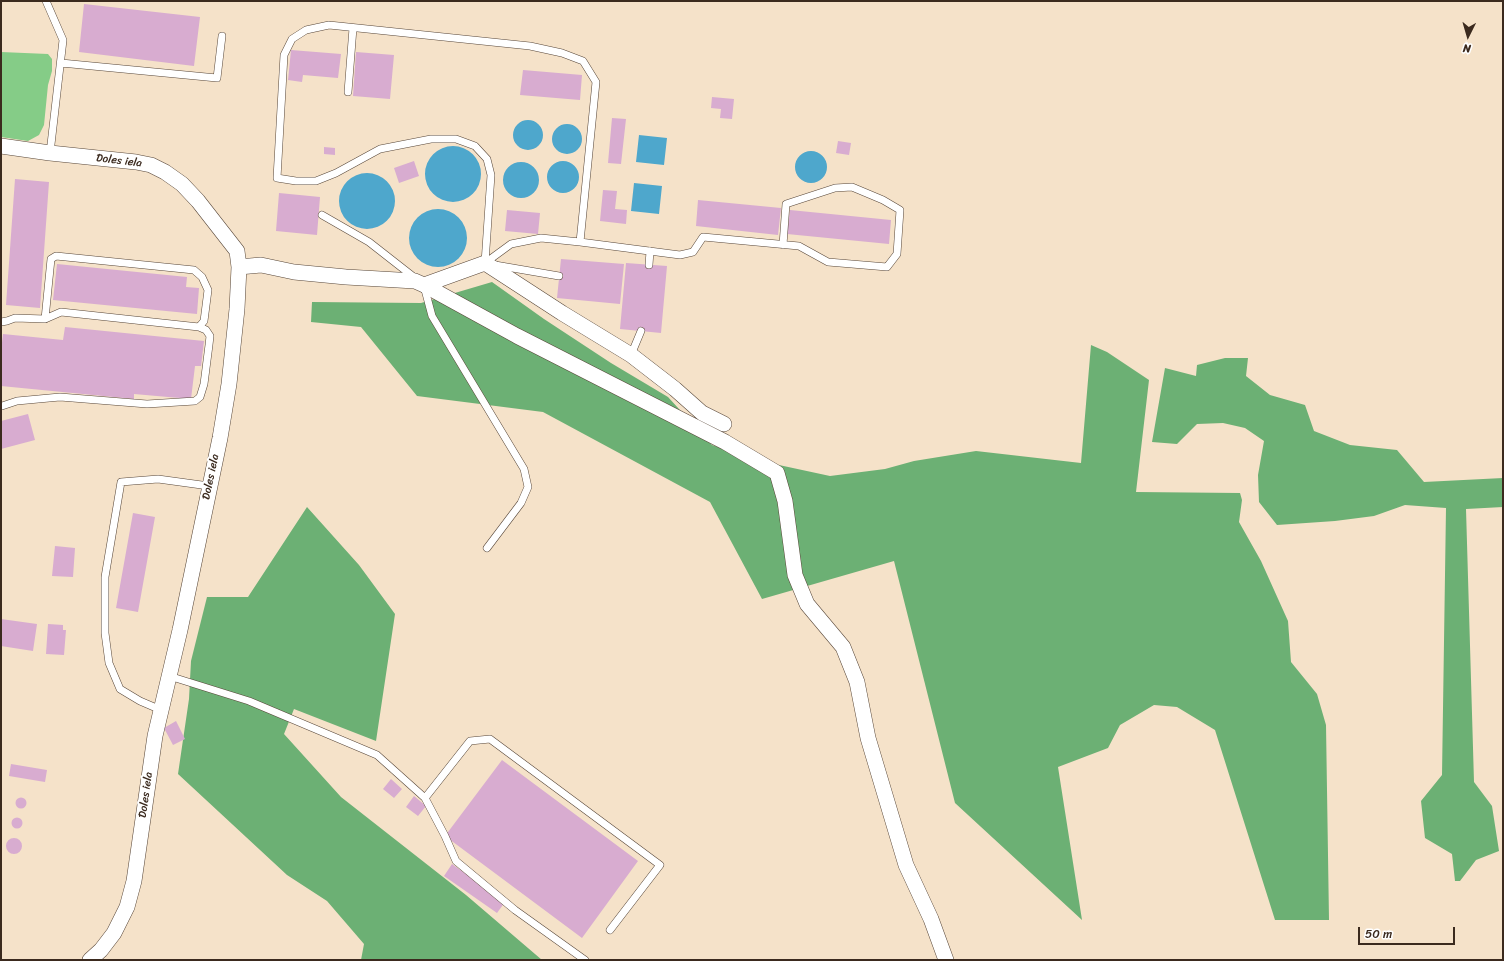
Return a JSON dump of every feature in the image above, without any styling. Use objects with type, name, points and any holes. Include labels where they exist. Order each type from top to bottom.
[{"type":"street","name":"Doles iela","points":[[1,146],[136,162],[151,165],[166,172],[182,184],[198,201],[237,251],[239,267],[238,308],[230,378],[220,438],[150,766],[131,896],[114,933],[101,950],[90,960]]},
{"type":"street","points":[[424,286],[485,263],[562,313],[631,355],[675,389],[702,413],[724,424]]},
{"type":"street","points":[[239,267],[261,265],[294,272],[415,281],[517,336],[725,442],[777,473],[785,501],[795,575],[807,604],[843,646],[857,682],[868,738],[906,865],[931,919],[946,960]]},
{"type":"lane","points":[[46,1],[63,40],[50,153]]},
{"type":"lane","points":[[485,263],[491,175],[487,159],[475,146],[456,139],[431,139],[380,149],[336,173],[316,181],[296,182],[277,178],[284,54],[292,39],[306,30],[329,25],[530,46],[562,53],[583,61],[596,82],[580,242]]},
{"type":"lane","points":[[348,92],[353,28]]},
{"type":"lane","points":[[60,63],[217,78],[222,36]]},
{"type":"lane","points":[[485,263],[512,244],[541,238],[680,255],[693,252],[703,238],[799,246],[828,262],[886,267],[897,254],[900,210],[883,200],[852,187],[835,188],[786,204],[783,244]]},
{"type":"lane","points":[[322,215],[369,242],[424,286],[432,316],[524,469],[528,487],[521,503],[487,548]]},
{"type":"lane","points":[[649,264],[650,251]]},
{"type":"lane","points":[[45,319],[50,259],[56,256],[194,270],[202,277],[208,290],[204,322],[199,327]]},
{"type":"lane","points":[[485,263],[559,276]]},
{"type":"lane","points":[[1,322],[15,318],[45,319],[61,312],[199,327],[206,330],[210,336],[204,384],[200,397],[194,401],[147,404],[60,397],[17,401],[1,405]]},
{"type":"lane","points":[[631,355],[641,331]]},
{"type":"lane","points":[[161,710],[140,701],[120,689],[109,663],[105,633],[106,577],[121,482],[158,479],[209,486]]},
{"type":"lane","points":[[169,676],[249,701],[377,755],[426,798],[456,861],[515,910],[585,960]]},
{"type":"lane","points":[[426,798],[470,741],[490,739],[660,865],[610,930]]},
{"type":"green space","points":[[1,52],[48,54],[52,59],[52,71],[48,85],[44,125],[39,135],[28,141],[1,137]]},
{"type":"green space","points":[[492,282],[544,319],[611,363],[668,397],[712,445],[765,462],[830,476],[885,469],[914,461],[976,451],[1081,463],[1091,345],[1107,352],[1149,380],[1136,492],[1240,493],[1242,500],[1239,522],[1261,561],[1288,621],[1291,662],[1317,694],[1326,725],[1329,920],[1275,920],[1215,730],[1177,707],[1154,705],[1120,725],[1108,748],[1058,767],[1082,920],[955,803],[894,561],[762,599],[710,502],[543,412],[417,396],[361,327],[311,322],[312,302],[421,303]]},
{"type":"green space","points":[[1225,358],[1248,358],[1246,376],[1270,395],[1305,405],[1314,431],[1350,445],[1397,450],[1424,482],[1503,478],[1503,507],[1466,509],[1474,782],[1492,806],[1499,851],[1476,860],[1460,881],[1455,881],[1452,854],[1425,838],[1421,801],[1442,775],[1446,508],[1405,505],[1374,516],[1335,521],[1277,525],[1259,502],[1258,475],[1264,441],[1245,428],[1223,423],[1197,424],[1177,444],[1152,442],[1165,368],[1196,376],[1197,365]]},
{"type":"green space","points":[[307,507],[359,565],[395,614],[376,741],[294,709],[284,734],[341,797],[466,895],[542,960],[361,960],[364,944],[327,901],[287,875],[178,774],[189,699],[191,661],[207,597],[248,597]]},
{"type":"water","points":[[528,120],[539,124],[543,135],[539,146],[528,150],[517,146],[513,135],[517,124]]},
{"type":"water","points":[[567,124],[578,128],[582,139],[578,150],[567,154],[556,150],[552,139],[556,128]]},
{"type":"water","points":[[639,135],[667,138],[664,165],[636,162]]},
{"type":"water","points":[[447,146],[459,146],[469,150],[477,158],[481,168],[481,180],[477,190],[469,198],[459,202],[447,202],[437,198],[429,190],[425,180],[425,168],[429,158],[437,150]]},
{"type":"water","points":[[808,151],[814,151],[823,155],[827,167],[823,179],[814,183],[808,183],[799,179],[795,170],[795,164],[799,155]]},
{"type":"water","points":[[560,161],[566,161],[576,168],[579,177],[578,183],[572,190],[566,193],[560,193],[550,186],[547,180],[547,174],[554,164]]},
{"type":"water","points":[[525,162],[534,167],[538,173],[538,187],[534,193],[525,198],[517,198],[508,193],[504,187],[503,176],[508,167],[514,163]]},
{"type":"water","points":[[361,173],[373,173],[383,177],[391,185],[395,195],[395,207],[391,217],[383,225],[373,229],[361,229],[351,225],[343,217],[339,207],[339,195],[343,185],[351,177]]},
{"type":"water","points":[[634,183],[662,186],[659,214],[631,211]]},
{"type":"water","points":[[438,209],[449,211],[462,222],[465,227],[467,238],[465,249],[454,262],[449,265],[438,267],[427,265],[414,254],[411,249],[409,238],[411,227],[422,214],[427,211]]},
{"type":"building","points":[[84,4],[200,17],[194,66],[79,52]]},
{"type":"building","points":[[291,50],[341,54],[338,78],[303,75],[302,82],[288,80]]},
{"type":"building","points":[[356,52],[394,55],[390,99],[353,96]]},
{"type":"building","points":[[523,70],[582,75],[580,100],[520,95]]},
{"type":"building","points":[[712,97],[734,99],[732,119],[720,118],[721,109],[711,108]]},
{"type":"building","points":[[612,118],[626,119],[621,164],[608,163]]},
{"type":"building","points":[[838,141],[851,143],[849,155],[836,153]]},
{"type":"building","points":[[324,147],[335,148],[335,155],[324,154]]},
{"type":"building","points":[[414,161],[419,176],[399,183],[394,168]]},
{"type":"building","points":[[15,179],[49,182],[40,308],[6,305]]},
{"type":"building","points":[[603,190],[617,191],[615,209],[627,210],[626,224],[600,221]]},
{"type":"building","points":[[279,193],[320,197],[317,235],[276,231]]},
{"type":"building","points":[[698,200],[781,208],[778,235],[696,226]]},
{"type":"building","points":[[507,210],[540,213],[538,234],[505,231]]},
{"type":"building","points":[[790,210],[891,220],[889,244],[787,234]]},
{"type":"building","points":[[561,259],[624,264],[620,304],[557,298]]},
{"type":"building","points":[[626,263],[667,266],[661,333],[620,329]]},
{"type":"building","points":[[57,264],[187,277],[186,287],[199,288],[197,314],[53,300]]},
{"type":"building","points":[[65,327],[204,341],[201,366],[195,366],[191,399],[134,394],[134,399],[1,386],[1,351],[3,334],[63,340]]},
{"type":"building","points":[[28,414],[35,440],[1,449],[1,421]]},
{"type":"building","points":[[133,513],[155,517],[138,612],[116,608]]},
{"type":"building","points":[[55,546],[75,548],[73,577],[52,576]]},
{"type":"building","points":[[1,619],[37,624],[33,651],[1,646]]},
{"type":"building","points":[[48,624],[63,625],[63,630],[66,630],[64,655],[46,654]]},
{"type":"building","points":[[176,721],[185,739],[173,745],[164,728]]},
{"type":"building","points":[[502,760],[638,861],[582,938],[445,836]]},
{"type":"building","points":[[11,764],[47,770],[45,782],[9,776]]},
{"type":"building","points":[[391,779],[402,789],[394,798],[383,789]]},
{"type":"building","points":[[414,796],[426,806],[418,816],[406,807]]},
{"type":"building","points":[[21,797],[25,799],[27,803],[25,807],[21,809],[17,807],[15,803],[17,799]]},
{"type":"building","points":[[17,817],[21,819],[23,823],[21,827],[17,829],[13,827],[11,823],[13,819]]},
{"type":"building","points":[[14,838],[20,840],[22,846],[20,852],[14,854],[8,852],[6,846],[8,840]]},
{"type":"building","points":[[452,864],[505,902],[497,913],[444,876]]}]
